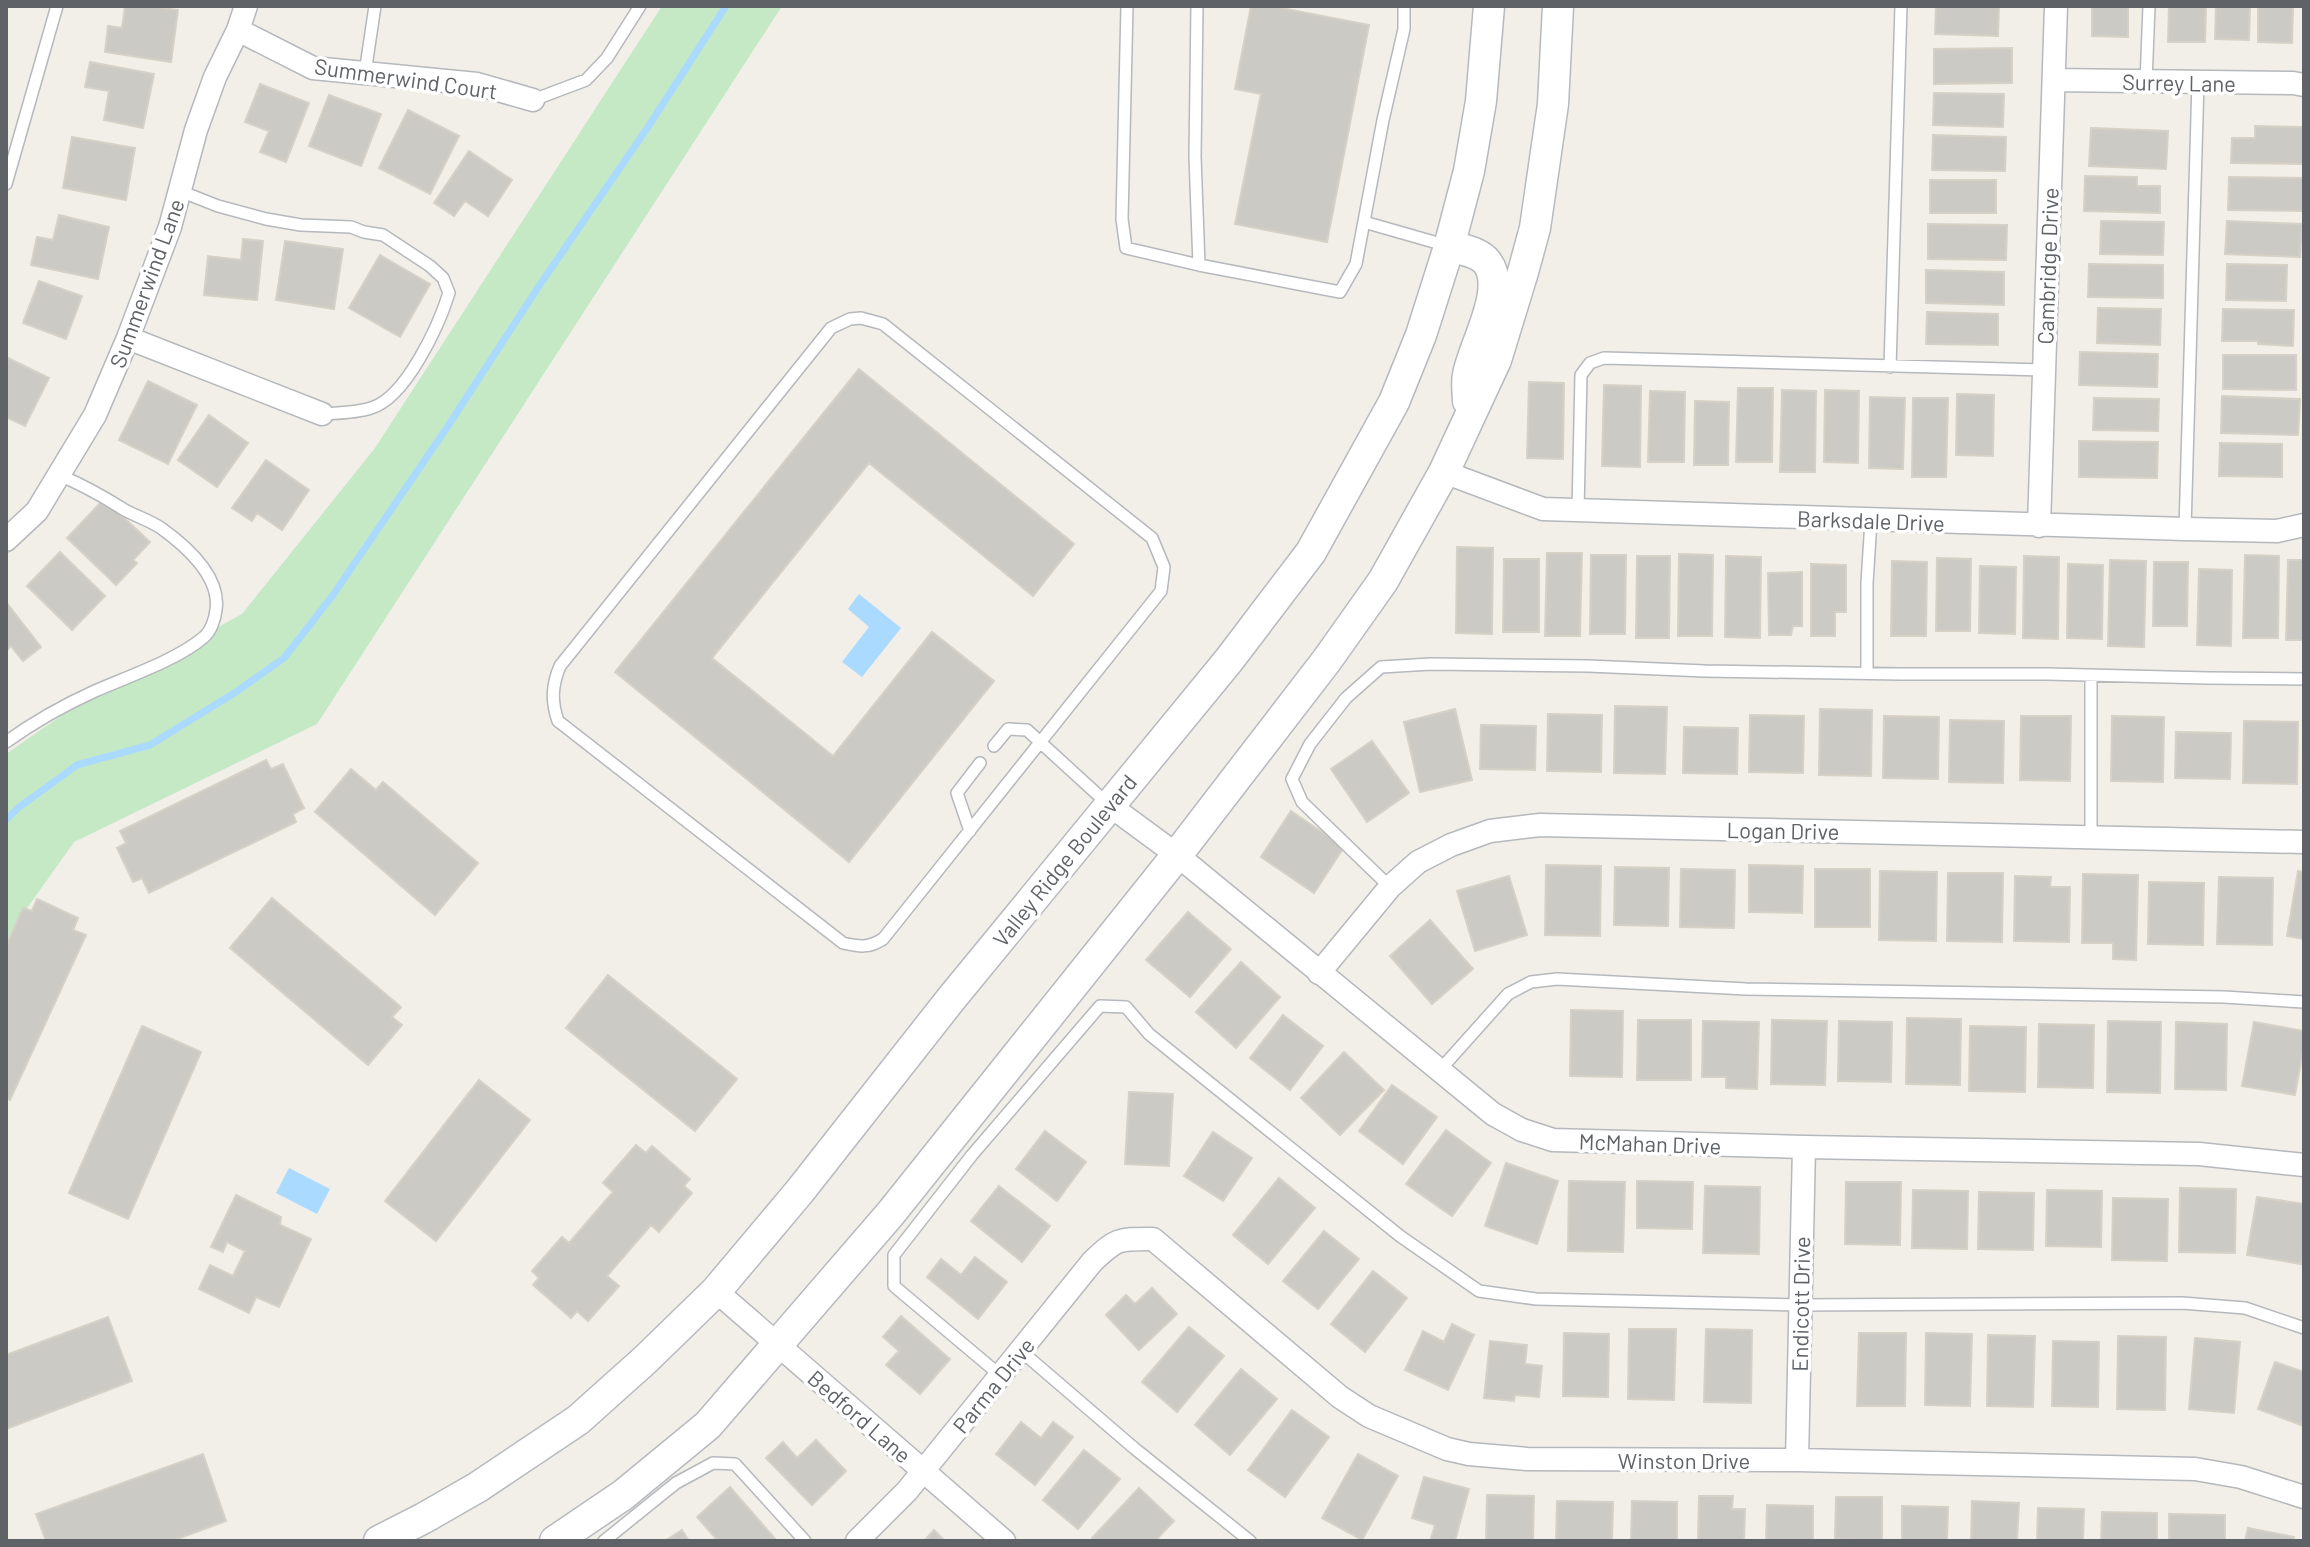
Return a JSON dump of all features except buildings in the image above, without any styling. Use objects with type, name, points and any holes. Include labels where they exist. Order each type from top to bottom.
[{"type":"main road","name":"Valley Ridge Boulevard","points":[[379,1541],[478,1487],[578,1420],[716,1291],[1256,626],[1311,552],[1394,402],[1421,335],[1469,171],[1481,101],[1489,6]]},
{"type":"main road","points":[[555,1541],[623,1495],[708,1425],[778,1345],[891,1213],[1177,855],[1356,621],[1383,581],[1444,472],[1496,360],[1535,228],[1553,104],[1558,6]]},
{"type":"main road","points":[[1449,247],[1483,258],[1492,270],[1494,283],[1492,299],[1467,376],[1469,419]]},
{"type":"street","name":"Summerwind Lane","points":[[6,540],[37,511],[95,415],[170,227],[196,130],[246,6]]},
{"type":"street","name":"Cambridge Drive","points":[[2039,526],[2056,6]]},
{"type":"street","name":"Summerwind Court","points":[[238,30],[313,68],[477,84],[533,100]]},
{"type":"street","name":"Surrey Lane","points":[[2054,80],[2304,85]]},
{"type":"street","points":[[128,338],[322,414]]},
{"type":"street","name":"Barksdale Drive","points":[[1444,472],[1543,509],[2039,526],[2277,531],[2304,525]]},
{"type":"street","name":"McMahan Drive","points":[[1109,805],[1177,855],[1493,1114],[1522,1130],[1553,1140],[2199,1154],[2304,1165]]},
{"type":"street","name":"Logan Drive","points":[[1319,973],[1390,887],[1418,862],[1451,845],[1490,831],[1540,825],[2304,842]]},
{"type":"street","name":"Endicott Drive","points":[[1797,1460],[1804,1147]]},
{"type":"street","name":"Parma Drive","points":[[857,1541],[924,1471],[1092,1262],[1114,1241],[1132,1239]]},
{"type":"street","name":"Winston Drive","points":[[1132,1239],[1153,1239],[1340,1397],[1390,1425],[1447,1449],[1469,1454],[1527,1459],[1797,1460],[2195,1469],[2241,1477],[2304,1497]]},
{"type":"street","name":"Bedford Lane","points":[[716,1291],[1004,1541]]},
{"type":"lane","points":[[6,184],[57,6]]},
{"type":"lane","points":[[365,73],[375,6]]},
{"type":"lane","points":[[533,100],[586,80],[607,58],[640,6]]},
{"type":"lane","points":[[1127,6],[1122,219],[1126,248],[1340,292],[1356,264],[1404,29],[1404,6]]},
{"type":"lane","points":[[1197,6],[1195,157],[1199,265]]},
{"type":"lane","points":[[1890,367],[1901,6]]},
{"type":"lane","points":[[2146,82],[2149,6]]},
{"type":"lane","points":[[2185,529],[2198,82]]},
{"type":"lane","points":[[180,191],[218,206],[266,219],[301,225],[351,227],[383,235],[443,278],[449,293],[443,313],[425,350],[391,396],[372,408],[322,414]]},
{"type":"lane","points":[[1364,222],[1449,247]]},
{"type":"lane","points":[[861,318],[883,324],[1152,538],[1162,558],[1161,591],[970,831],[883,939],[872,946],[843,943],[558,721],[555,711],[553,689],[560,666],[821,340],[840,322],[861,318]]},
{"type":"lane","points":[[1578,510],[1581,375],[1590,363],[1604,358],[2044,370]]},
{"type":"lane","points":[[6,742],[52,712],[190,646],[207,635],[215,618],[218,602],[214,584],[185,548],[161,528],[126,511],[95,490],[59,475]]},
{"type":"lane","points":[[1867,673],[1871,521]]},
{"type":"lane","points":[[1390,887],[1302,802],[1292,779],[1310,744],[1346,698],[1381,667],[1431,664],[1588,666],[1705,671],[2304,679]]},
{"type":"lane","points":[[2091,675],[2091,837]]},
{"type":"lane","points":[[994,746],[1008,729],[1027,730],[1109,805]]},
{"type":"lane","points":[[970,831],[957,793],[980,763]]},
{"type":"lane","points":[[1439,1071],[1508,994],[1531,982],[1557,979],[1746,989],[2209,996],[2304,1002]]},
{"type":"lane","points":[[1001,1376],[894,1286],[894,1255],[972,1155],[1100,1006],[1126,1007],[1149,1034],[1388,1227],[1479,1291],[1536,1299],[1800,1305],[2182,1303],[2245,1308],[2304,1328]]},
{"type":"lane","points":[[1021,1351],[1134,1448],[1250,1541]]},
{"type":"lane","points":[[604,1541],[676,1483],[713,1463],[735,1464],[805,1541]]},
{"type":"green space","points":[[662,6],[782,6],[317,724],[74,842],[6,942],[6,754],[84,700],[242,614],[375,448]]},
{"type":"water","points":[[859,594],[901,628],[862,677],[842,662],[869,627],[848,609]]},
{"type":"water","points":[[289,1168],[330,1189],[317,1214],[276,1193]]},
{"type":"waterway","points":[[6,820],[77,765],[150,745],[284,658],[333,595],[446,429],[726,6]]}]
